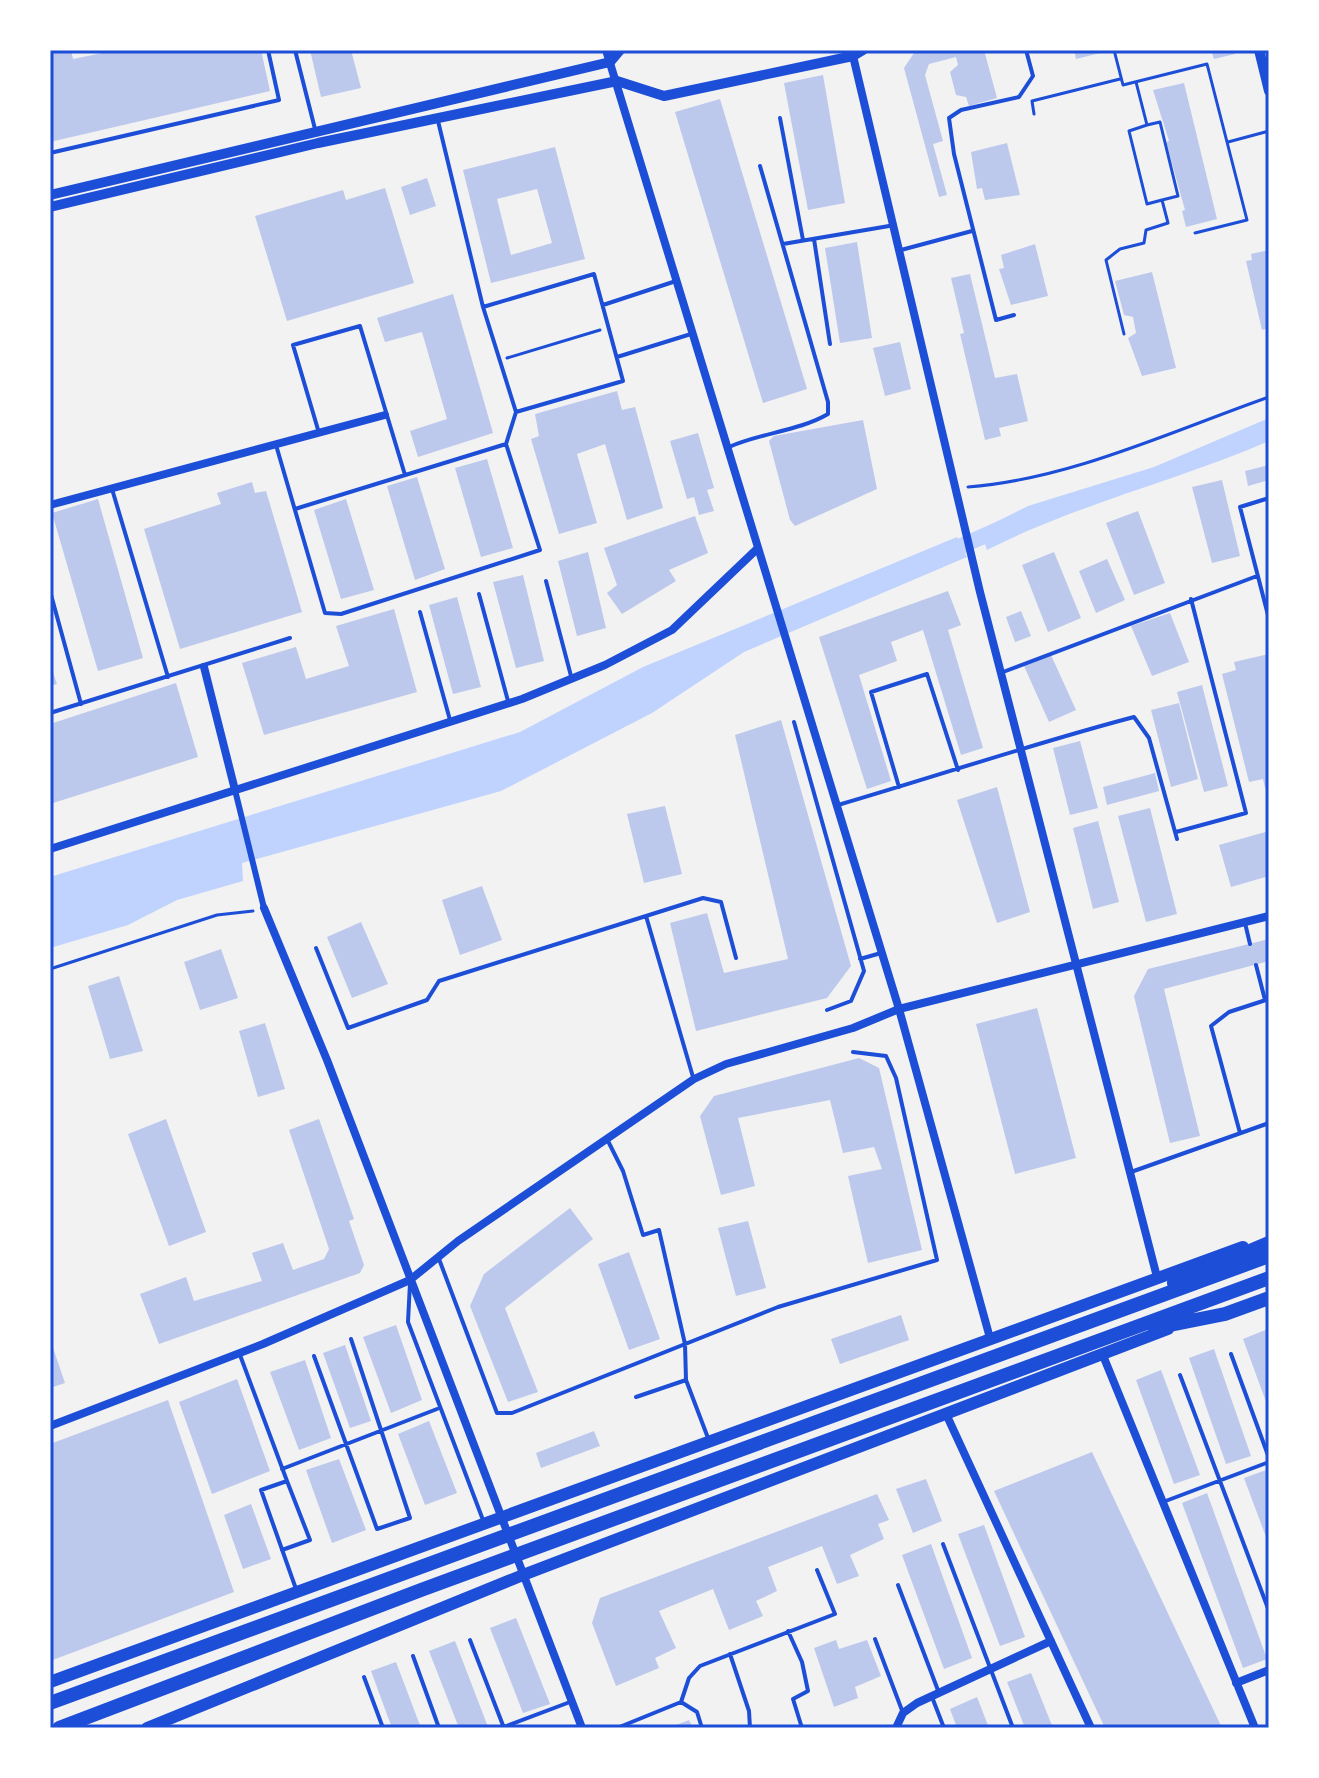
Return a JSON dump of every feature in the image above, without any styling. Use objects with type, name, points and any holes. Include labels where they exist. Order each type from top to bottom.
[{"type":"highway","points":[[1098,1319],[1269,1240]]},
{"type":"highway","points":[[50,1703],[1269,1256]]},
{"type":"highway","points":[[59,1728],[436,1584],[1269,1278]]},
{"type":"highway","points":[[1107,1337],[1225,1314],[1269,1295]]},
{"type":"main road","points":[[50,1682],[1157,1277],[1269,1240]]},
{"type":"main road","points":[[147,1728],[523,1575],[947,1416],[1102,1353],[1269,1295]]},
{"type":"street","points":[[606,50],[899,1009],[990,1338]]},
{"type":"street","points":[[50,207],[610,62],[620,50]]},
{"type":"street","points":[[50,195],[317,138],[437,119],[617,81],[664,96],[853,56],[863,50]]},
{"type":"street","points":[[1259,50],[1269,91]]},
{"type":"street","points":[[853,56],[1000,673],[1157,1277]]},
{"type":"street","points":[[50,505],[385,415]]},
{"type":"street","points":[[50,849],[451,722],[572,679],[672,630],[758,548]]},
{"type":"street","points":[[204,667],[264,908],[327,1060],[582,1728]]},
{"type":"street","points":[[50,1426],[239,1353],[410,1280],[606,1138],[694,1079],[726,1064],[853,1028],[899,1009],[1269,916]]},
{"type":"street","points":[[1102,1353],[1255,1728]]},
{"type":"street","points":[[947,1416],[1091,1728]]},
{"type":"street","points":[[896,1728],[902,1715],[936,1694],[1051,1641]]},
{"type":"street","points":[[1236,1683],[1269,1670]]},
{"type":"lane","points":[[50,153],[279,100],[268,50]]},
{"type":"lane","points":[[295,50],[317,138]]},
{"type":"lane","points":[[1014,315],[996,320],[954,154],[949,118],[961,110],[1019,97],[1033,76],[1026,50]]},
{"type":"lane","points":[[780,118],[803,240]]},
{"type":"lane","points":[[276,445],[325,613],[341,614],[540,550],[506,444],[516,412],[483,307],[437,119]]},
{"type":"lane","points":[[729,447],[755,436],[816,421],[828,414],[828,402],[760,166]]},
{"type":"lane","points":[[783,244],[895,225]]},
{"type":"lane","points":[[901,250],[972,231]]},
{"type":"lane","points":[[813,239],[830,344]]},
{"type":"lane","points":[[483,307],[594,274],[623,381],[516,412]]},
{"type":"lane","points":[[603,305],[678,280]]},
{"type":"lane","points":[[319,433],[293,345],[360,326],[405,475]]},
{"type":"lane","points":[[617,357],[694,333]]},
{"type":"lane","points":[[295,509],[506,444]]},
{"type":"lane","points":[[112,489],[168,677]]},
{"type":"lane","points":[[1269,498],[1240,507],[1269,619]]},
{"type":"lane","points":[[1000,673],[1257,576]]},
{"type":"lane","points":[[546,581],[572,679]]},
{"type":"lane","points":[[50,591],[81,704]]},
{"type":"lane","points":[[479,594],[509,703]]},
{"type":"lane","points":[[1175,832],[1246,813],[1191,599]]},
{"type":"lane","points":[[420,612],[451,722]]},
{"type":"lane","points":[[50,713],[290,638]]},
{"type":"lane","points":[[899,787],[871,692],[927,674],[958,770]]},
{"type":"lane","points":[[838,805],[958,770],[1020,747],[1134,717],[1149,738],[1177,839]]},
{"type":"lane","points":[[794,722],[864,971],[851,1001],[827,1010]]},
{"type":"lane","points":[[316,948],[348,1028],[427,1000],[439,981],[703,898],[721,902],[736,958]]},
{"type":"lane","points":[[646,916],[694,1079]]},
{"type":"lane","points":[[1245,922],[1250,944]]},
{"type":"lane","points":[[860,959],[881,953]]},
{"type":"lane","points":[[1240,1133],[1211,1026],[1229,1012],[1267,1000],[1256,965]]},
{"type":"lane","points":[[438,1257],[497,1413],[512,1413],[778,1307],[937,1260],[896,1078],[886,1056],[853,1052]]},
{"type":"lane","points":[[1129,1172],[1269,1123]]},
{"type":"lane","points":[[606,1138],[623,1171],[643,1235],[659,1230],[685,1344],[686,1380],[709,1440]]},
{"type":"lane","points":[[410,1280],[408,1322],[484,1523]]},
{"type":"lane","points":[[314,1356],[377,1529],[410,1518],[351,1339]]},
{"type":"lane","points":[[239,1353],[310,1540],[282,1550]]},
{"type":"lane","points":[[1163,1502],[1269,1460],[1231,1354]]},
{"type":"lane","points":[[1180,1375],[1269,1611]]},
{"type":"lane","points":[[636,1397],[686,1380]]},
{"type":"lane","points":[[282,1469],[438,1408]]},
{"type":"lane","points":[[287,1481],[261,1490],[297,1591]]},
{"type":"lane","points":[[943,1544],[1013,1728]]},
{"type":"lane","points":[[617,1728],[681,1702],[689,1678],[700,1666],[835,1614],[817,1570]]},
{"type":"lane","points":[[898,1585],[936,1694],[944,1728]]},
{"type":"lane","points":[[788,1631],[802,1662],[808,1691],[793,1699],[802,1728]]},
{"type":"lane","points":[[875,1639],[905,1728]]},
{"type":"lane","points":[[470,1640],[503,1728],[571,1701]]},
{"type":"lane","points":[[730,1654],[749,1711],[750,1728]]},
{"type":"lane","points":[[413,1656],[439,1728]]},
{"type":"lane","points":[[364,1677],[383,1728]]},
{"type":"lane","points":[[681,1702],[697,1712],[702,1728]]},
{"type":"path","points":[[1114,50],[1123,85],[1207,64],[1247,220],[1195,233]]},
{"type":"path","points":[[1034,114],[1032,101],[1121,78]]},
{"type":"path","points":[[1136,82],[1147,125]]},
{"type":"path","points":[[1160,122],[1178,196],[1162,200],[1147,204],[1129,131],[1160,122]]},
{"type":"path","points":[[1228,142],[1269,131]]},
{"type":"path","points":[[1124,334],[1106,260],[1120,249],[1144,243],[1146,230],[1168,223],[1162,200]]},
{"type":"path","points":[[500,360],[609,328]]},
{"type":"path","points":[[956,488],[1003,484],[1063,469],[1269,397]]},
{"type":"path","points":[[50,969],[217,915],[264,908]]},
{"type":"water","points":[[1269,418],[1269,441],[1056,519],[987,550],[980,530],[1028,506],[1154,467]]},
{"type":"water","points":[[957,537],[967,557],[744,652],[652,713],[501,791],[242,863],[243,881],[177,900],[128,925],[50,948],[50,877],[520,732],[643,667]]},
{"type":"building","points":[[50,50],[71,50],[73,59],[117,50],[261,50],[270,91],[50,142]]},
{"type":"building","points":[[310,50],[351,50],[361,88],[321,97]]},
{"type":"building","points":[[916,50],[984,50],[997,98],[969,106],[966,97],[956,95],[950,72],[958,65],[956,57],[929,64],[925,75],[943,141],[933,144],[947,195],[939,197],[904,68]]},
{"type":"building","points":[[1074,50],[1108,50],[1108,51],[1076,59]]},
{"type":"building","points":[[1211,50],[1234,50],[1235,54],[1214,59]]},
{"type":"building","points":[[823,75],[845,203],[808,210],[784,83]]},
{"type":"building","points":[[1184,83],[1217,219],[1186,227],[1182,211],[1185,210],[1166,142],[1169,141],[1153,90]]},
{"type":"building","points":[[720,99],[807,389],[763,403],[675,112]]},
{"type":"building","points":[[1007,143],[1020,195],[985,200],[982,188],[977,189],[971,152]]},
{"type":"building","points":[[555,147],[585,259],[491,283],[463,170]],"holes":[[[537,189],[552,243],[511,255],[497,199]]]},
{"type":"building","points":[[427,178],[436,206],[410,215],[401,187]]},
{"type":"building","points":[[385,188],[414,283],[287,321],[255,216],[343,190],[346,200]]},
{"type":"building","points":[[857,242],[872,338],[840,343],[825,248]]},
{"type":"building","points":[[1035,244],[1048,296],[1011,305],[999,269],[1004,268],[1001,255]]},
{"type":"building","points":[[1269,250],[1269,328],[1262,330],[1246,261],[1252,260],[1251,254]]},
{"type":"building","points":[[1152,272],[1176,368],[1142,376],[1128,338],[1136,333],[1133,317],[1124,315],[1115,281]]},
{"type":"building","points":[[970,274],[995,378],[1017,374],[1028,421],[999,428],[1001,436],[985,440],[960,334],[964,333],[951,278]]},
{"type":"building","points":[[453,294],[493,433],[418,457],[410,431],[447,419],[422,332],[385,342],[377,318]]},
{"type":"building","points":[[900,342],[911,389],[885,396],[873,348]]},
{"type":"building","points":[[617,391],[622,410],[635,407],[663,508],[627,520],[605,444],[577,454],[597,523],[559,534],[531,439],[539,436],[535,414]]},
{"type":"building","points":[[863,420],[877,489],[795,526],[790,520],[769,441],[774,436]]},
{"type":"building","points":[[698,433],[714,488],[707,490],[714,511],[699,515],[694,497],[687,499],[670,441]]},
{"type":"building","points":[[487,459],[513,548],[481,557],[455,468]]},
{"type":"building","points":[[1269,465],[1269,480],[1248,486],[1245,471]]},
{"type":"building","points":[[417,477],[445,569],[415,580],[387,486]]},
{"type":"building","points":[[1222,480],[1240,556],[1212,563],[1192,487]]},
{"type":"building","points":[[252,482],[255,493],[266,491],[302,612],[180,649],[144,529],[221,504],[217,493]]},
{"type":"building","points":[[98,499],[143,658],[98,671],[52,513]]},
{"type":"building","points":[[346,499],[374,590],[341,599],[314,510]]},
{"type":"building","points":[[1138,511],[1165,583],[1134,595],[1106,523]]},
{"type":"building","points":[[695,516],[708,553],[669,570],[676,581],[622,614],[607,593],[617,585],[604,548]]},
{"type":"building","points":[[588,552],[606,628],[577,636],[558,561]]},
{"type":"building","points":[[1054,552],[1081,618],[1048,632],[1022,565]]},
{"type":"building","points":[[1107,559],[1125,600],[1096,613],[1079,571]]},
{"type":"building","points":[[523,575],[544,661],[516,668],[493,582]]},
{"type":"building","points":[[948,591],[961,625],[948,630],[983,748],[961,755],[923,630],[891,642],[897,661],[859,675],[891,781],[867,789],[819,637]]},
{"type":"building","points":[[457,597],[481,687],[453,694],[429,605]]},
{"type":"building","points":[[394,609],[417,692],[264,735],[242,663],[296,647],[306,679],[349,666],[336,626]]},
{"type":"building","points":[[1021,611],[1031,636],[1015,642],[1006,617]]},
{"type":"building","points":[[1170,613],[1189,662],[1152,676],[1131,626]]},
{"type":"building","points":[[1269,654],[1269,787],[1265,788],[1263,779],[1249,782],[1222,674],[1236,670],[1234,662]]},
{"type":"building","points":[[1051,655],[1076,710],[1049,722],[1024,666]]},
{"type":"building","points":[[50,663],[57,684],[50,686]]},
{"type":"building","points":[[176,683],[198,757],[50,804],[50,724]]},
{"type":"building","points":[[1202,685],[1228,786],[1204,792],[1177,692]]},
{"type":"building","points":[[1179,703],[1198,779],[1171,787],[1151,710]]},
{"type":"building","points":[[781,720],[851,966],[827,998],[696,1031],[670,923],[707,913],[724,973],[788,959],[735,735]]},
{"type":"building","points":[[1080,741],[1098,808],[1070,815],[1053,748]]},
{"type":"building","points":[[1155,773],[1159,791],[1107,805],[1103,787]]},
{"type":"building","points":[[997,787],[1030,912],[997,923],[957,800]]},
{"type":"building","points":[[665,806],[682,874],[644,883],[627,814]]},
{"type":"building","points":[[1150,808],[1177,914],[1146,922],[1118,816]]},
{"type":"building","points":[[1098,821],[1119,902],[1093,909],[1073,828]]},
{"type":"building","points":[[1269,831],[1269,876],[1231,887],[1219,845]]},
{"type":"building","points":[[482,886],[502,940],[460,955],[442,900]]},
{"type":"building","points":[[361,922],[388,984],[352,998],[327,937]]},
{"type":"building","points":[[1269,939],[1269,961],[1164,989],[1200,1136],[1170,1143],[1134,996],[1148,969]]},
{"type":"building","points":[[221,949],[238,998],[200,1010],[184,962]]},
{"type":"building","points":[[119,976],[143,1051],[110,1059],[88,986]]},
{"type":"building","points":[[1037,1008],[1076,1158],[1015,1174],[976,1024]]},
{"type":"building","points":[[265,1023],[285,1089],[258,1097],[239,1031]]},
{"type":"building","points":[[859,1058],[879,1068],[922,1250],[868,1263],[848,1176],[882,1169],[874,1147],[843,1153],[830,1100],[738,1118],[755,1186],[721,1195],[700,1116],[714,1096]]},
{"type":"building","points":[[166,1119],[206,1232],[169,1246],[128,1134]]},
{"type":"building","points":[[319,1119],[354,1219],[349,1221],[364,1265],[360,1273],[159,1344],[140,1294],[186,1277],[194,1301],[262,1281],[252,1253],[283,1243],[293,1270],[324,1259],[329,1249],[289,1130]]},
{"type":"building","points":[[570,1208],[593,1239],[505,1308],[538,1392],[508,1402],[470,1306],[484,1274]]},
{"type":"building","points":[[748,1221],[766,1288],[736,1296],[718,1228]]},
{"type":"building","points":[[629,1252],[660,1339],[629,1350],[598,1264]]},
{"type":"building","points":[[901,1315],[909,1340],[840,1364],[831,1339]]},
{"type":"building","points":[[396,1325],[422,1400],[391,1413],[363,1337]]},
{"type":"building","points":[[1268,1329],[1269,1332],[1269,1410],[1243,1339]]},
{"type":"building","points":[[50,1339],[65,1383],[50,1388]]},
{"type":"building","points":[[345,1345],[371,1421],[350,1428],[323,1353]]},
{"type":"building","points":[[1214,1349],[1251,1456],[1226,1464],[1189,1358]]},
{"type":"building","points":[[305,1360],[331,1438],[299,1450],[270,1372]]},
{"type":"building","points":[[1161,1370],[1200,1475],[1174,1484],[1136,1380]]},
{"type":"building","points":[[237,1379],[270,1471],[212,1494],[179,1402]]},
{"type":"building","points":[[168,1400],[234,1592],[50,1661],[50,1444]]},
{"type":"building","points":[[429,1421],[457,1493],[425,1505],[398,1434]]},
{"type":"building","points":[[594,1431],[600,1446],[541,1468],[536,1453]]},
{"type":"building","points":[[1092,1452],[1222,1728],[1105,1728],[994,1491]]},
{"type":"building","points":[[339,1459],[366,1530],[332,1543],[306,1470]]},
{"type":"building","points":[[1269,1469],[1269,1545],[1244,1478]]},
{"type":"building","points":[[926,1479],[942,1521],[913,1533],[896,1489]]},
{"type":"building","points":[[1207,1493],[1267,1659],[1243,1668],[1182,1503]]},
{"type":"building","points":[[877,1494],[889,1520],[878,1524],[884,1539],[850,1555],[859,1576],[837,1584],[822,1546],[768,1567],[777,1591],[756,1601],[763,1616],[729,1630],[713,1589],[659,1611],[676,1648],[655,1658],[659,1668],[616,1686],[592,1623],[600,1598]]},
{"type":"building","points":[[251,1504],[271,1559],[243,1569],[224,1515]]},
{"type":"building","points":[[984,1525],[1025,1637],[1000,1646],[958,1534]]},
{"type":"building","points":[[931,1544],[972,1658],[944,1669],[902,1555]]},
{"type":"building","points":[[516,1618],[550,1704],[523,1713],[490,1628]]},
{"type":"building","points":[[836,1640],[839,1649],[867,1640],[881,1676],[855,1687],[858,1698],[834,1707],[814,1648]]},
{"type":"building","points":[[455,1641],[488,1727],[459,1728],[429,1651]]},
{"type":"building","points":[[396,1662],[421,1728],[392,1728],[371,1671]]},
{"type":"building","points":[[1031,1673],[1053,1728],[1025,1728],[1007,1682]]},
{"type":"building","points":[[977,1697],[989,1728],[957,1728],[950,1709]]},
{"type":"building","points":[[689,1720],[693,1728],[669,1728]]},
{"type":"waterway","points":[[943,554],[1002,528]]}]
